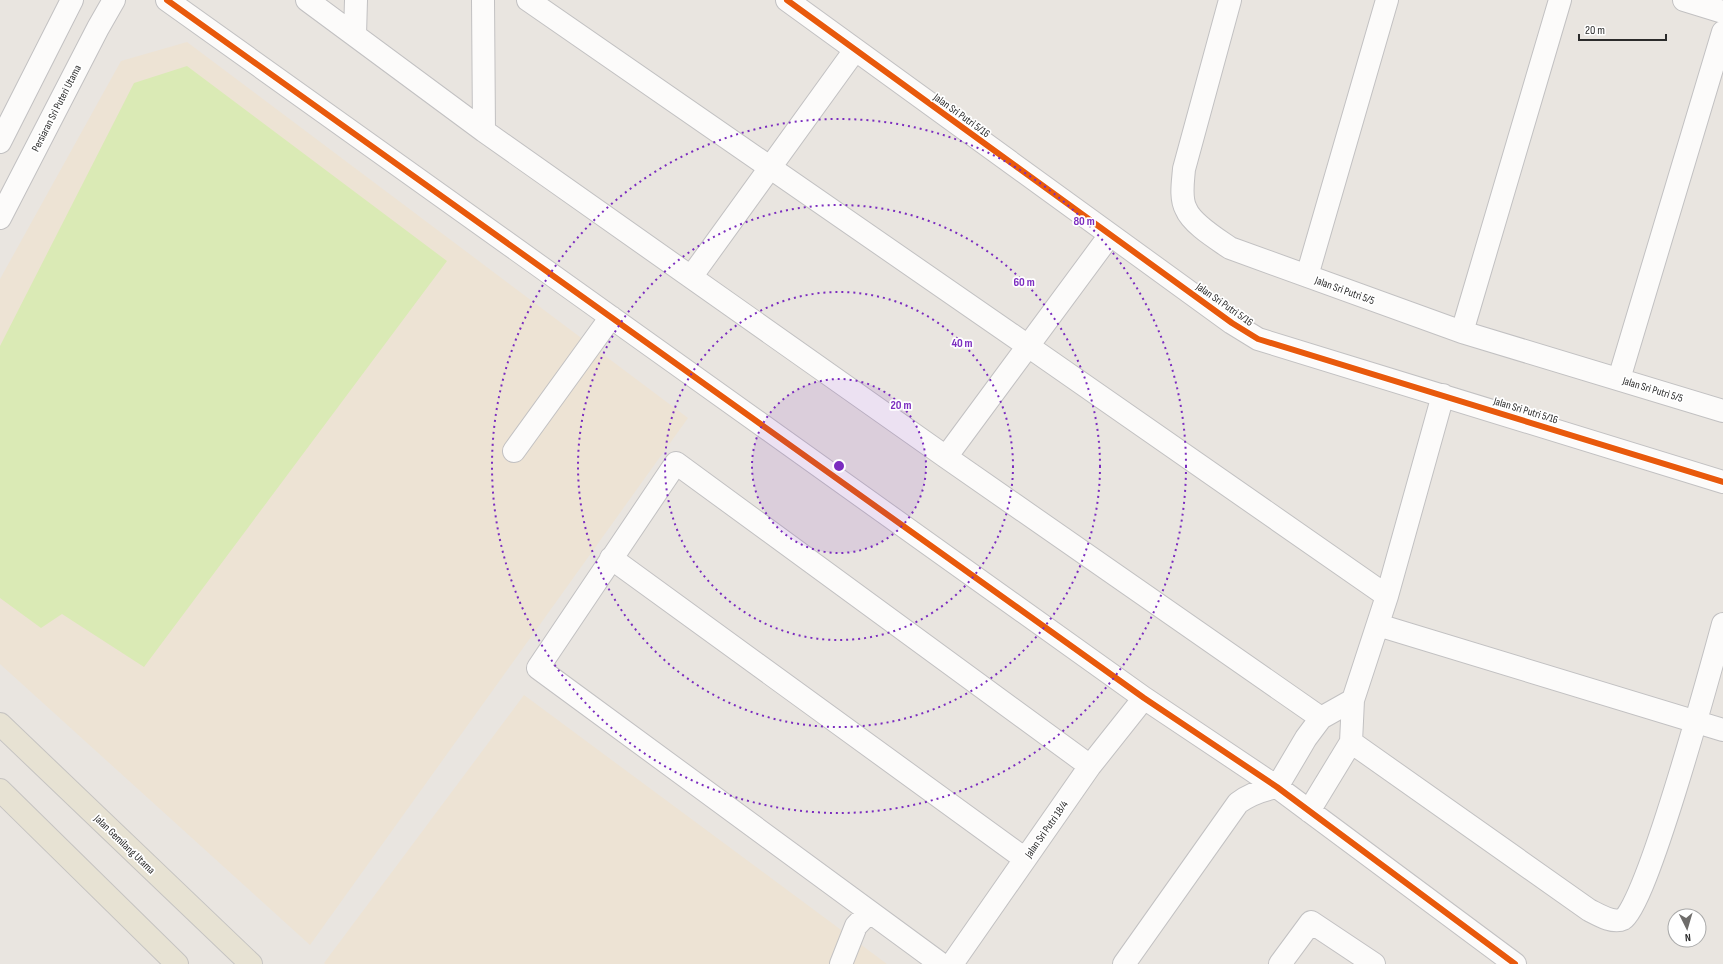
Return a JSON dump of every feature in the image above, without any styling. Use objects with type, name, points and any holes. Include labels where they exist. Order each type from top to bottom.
[{"type":"main road","name":"Jalan Gemilang Utama","points":[[0,724],[251,964]]},
{"type":"main road","points":[[0,790],[176,964]]},
{"type":"street","points":[[0,142],[72,0]]},
{"type":"street","name":"Persiaran Sri Puteri Utama","points":[[0,218],[98,28],[114,0]]},
{"type":"street","points":[[167,0],[1144,698],[1277,787],[1515,964]]},
{"type":"street","points":[[307,0],[484,131],[690,277],[1321,718]]},
{"type":"street","points":[[355,35],[356,0]]},
{"type":"street","points":[[483,0],[484,131]]},
{"type":"street","points":[[528,0],[1387,596]]},
{"type":"street","name":"Jalan Sri Putri 5/16","points":[[787,0],[1232,323],[1258,339],[1723,482]]},
{"type":"street","name":"Jalan Sri Putri 5/5","points":[[1230,0],[1184,169],[1183,192],[1186,210],[1202,228],[1230,248],[1462,332],[1723,411]]},
{"type":"street","points":[[1307,276],[1387,0]]},
{"type":"street","points":[[1462,332],[1560,0]]},
{"type":"street","points":[[1684,0],[1723,12]]},
{"type":"street","points":[[1618,379],[1723,32]]},
{"type":"street","points":[[690,277],[855,50]]},
{"type":"street","points":[[946,457],[1110,234]]},
{"type":"street","points":[[514,451],[611,317]]},
{"type":"street","points":[[1309,811],[1351,742],[1353,700],[1387,596],[1443,395]]},
{"type":"street","points":[[941,964],[538,668],[676,463],[1090,766]]},
{"type":"street","points":[[611,558],[1025,859]]},
{"type":"street","points":[[1351,742],[1589,910],[1602,916],[1619,920],[1624,918],[1632,908],[1640,893],[1696,722],[1723,624]]},
{"type":"street","points":[[1378,625],[1723,730]]},
{"type":"street","name":"Jalan Sri Putri 18/4","points":[[952,964],[1090,766],[1144,698]]},
{"type":"street","points":[[1124,964],[1238,803],[1248,795],[1277,787],[1306,738],[1321,718],[1353,700]]},
{"type":"street","points":[[841,964],[856,926],[869,912]]},
{"type":"street","points":[[1280,964],[1311,922],[1374,964]]},
{"type":"shaded area","points":[[187,42],[688,418],[310,945],[0,664],[0,279],[121,61]]},
{"type":"shaded area","points":[[524,695],[887,964],[325,964],[324,963]]},
{"type":"green space","points":[[187,66],[447,261],[144,667],[62,614],[41,628],[0,598],[0,346],[134,83]]},
{"type":"cycle path","points":[[167,0],[1144,698],[1277,787],[1515,964]]},
{"type":"cycle path","points":[[787,0],[1232,323],[1258,339],[1723,482]]}]
